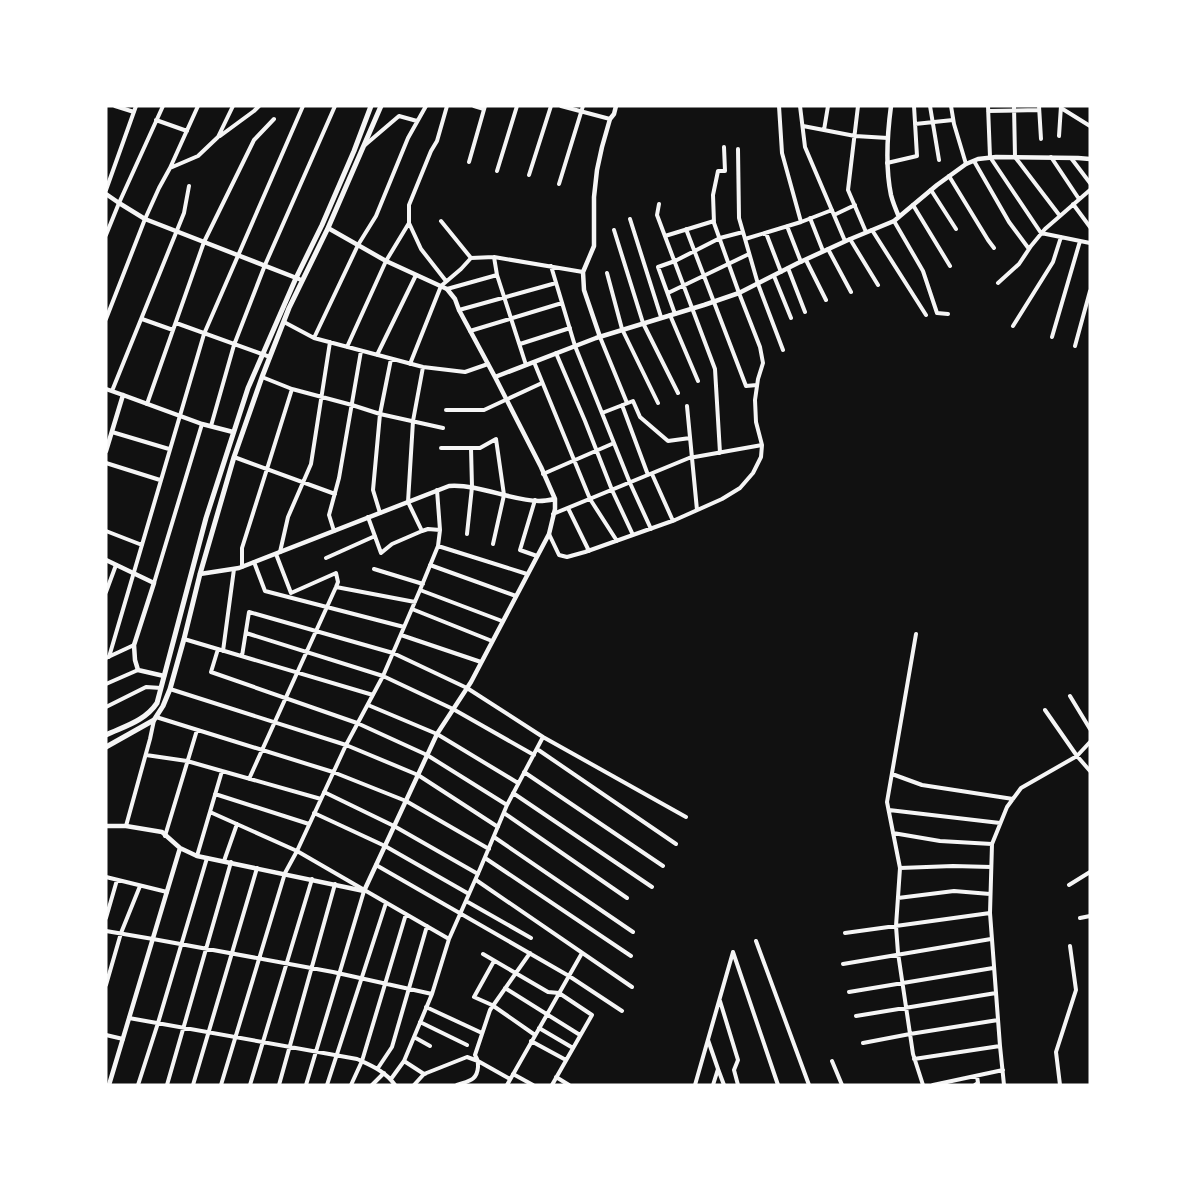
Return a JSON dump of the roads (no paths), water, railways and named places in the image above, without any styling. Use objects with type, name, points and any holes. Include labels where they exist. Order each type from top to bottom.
[{"type":"main road","points":[[106,736],[144,717],[157,703],[206,518],[248,388],[296,278],[351,160],[370,106]]},
{"type":"main road","points":[[106,747],[155,719],[170,689],[200,574],[234,457],[262,377],[284,322],[365,146],[381,106]]},
{"type":"street","points":[[115,106],[134,112]]},
{"type":"street","points":[[136,106],[106,192],[119,203],[145,219],[303,280]]},
{"type":"street","points":[[106,235],[162,106]]},
{"type":"street","points":[[106,319],[145,219],[198,106]]},
{"type":"street","points":[[218,137],[233,106]]},
{"type":"street","points":[[170,168],[198,156],[218,137],[259,106]]},
{"type":"street","points":[[108,657],[204,334],[303,106]]},
{"type":"street","points":[[211,426],[234,345],[265,265],[335,106]]},
{"type":"street","points":[[314,338],[358,245],[376,216],[408,138],[426,106]]},
{"type":"street","points":[[446,281],[421,249],[409,223],[409,205],[437,141],[447,106]]},
{"type":"street","points":[[469,162],[485,108],[474,106]]},
{"type":"street","points":[[497,171],[517,106]]},
{"type":"street","points":[[529,175],[551,106]]},
{"type":"street","points":[[561,106],[610,120]]},
{"type":"street","points":[[559,184],[583,106]]},
{"type":"street","points":[[616,106],[610,120],[597,170],[594,197],[594,246],[583,272],[584,290],[600,337],[627,403]]},
{"type":"street","points":[[779,106],[782,153],[801,222]]},
{"type":"street","points":[[800,106],[805,147],[833,212],[847,240],[878,285]]},
{"type":"street","points":[[824,130],[828,106]]},
{"type":"street","points":[[858,106],[848,190],[869,231],[926,315]]},
{"type":"street","points":[[890,106],[887,163],[891,197],[899,217]]},
{"type":"street","points":[[887,163],[918,156],[914,106]]},
{"type":"street","points":[[930,106],[939,160]]},
{"type":"street","points":[[952,106],[953,120],[966,164]]},
{"type":"street","points":[[1059,136],[1061,107],[1090,126]]},
{"type":"street","points":[[1014,108],[1015,157],[1060,216]]},
{"type":"street","points":[[1041,139],[1039,108],[988,109],[990,157],[1041,233],[1090,243]]},
{"type":"street","points":[[365,146],[399,116],[417,121]]},
{"type":"street","points":[[147,404],[204,242],[254,140],[274,119]]},
{"type":"street","points":[[156,120],[186,131]]},
{"type":"street","points":[[915,124],[953,120]]},
{"type":"street","points":[[803,126],[854,136],[888,138]]},
{"type":"street","points":[[549,534],[559,555],[566,557],[651,529],[722,499],[740,488],[753,473],[761,458],[762,445],[756,422],[755,400],[763,363],[760,347],[739,294],[714,221],[713,195],[718,171],[725,171],[724,148]]},
{"type":"street","points":[[738,149],[739,218],[742,232],[758,284],[783,350]]},
{"type":"street","points":[[1051,157],[1079,199]]},
{"type":"street","points":[[495,376],[600,337],[739,294],[847,240],[894,221],[949,176],[978,158],[1051,157],[1090,159]]},
{"type":"street","points":[[1071,158],[1090,183]]},
{"type":"street","points":[[974,161],[1008,222],[1029,249]]},
{"type":"street","points":[[949,176],[994,248]]},
{"type":"street","points":[[112,391],[184,214],[189,186]]},
{"type":"street","points":[[931,190],[956,229]]},
{"type":"street","points":[[998,283],[1019,264],[1041,233],[1090,190]]},
{"type":"street","points":[[659,204],[657,215],[715,369],[720,453]]},
{"type":"street","points":[[1074,204],[1090,227]]},
{"type":"street","points":[[913,205],[950,266]]},
{"type":"street","points":[[745,239],[855,206]]},
{"type":"street","points":[[810,218],[823,252]]},
{"type":"street","points":[[630,219],[662,317]]},
{"type":"street","points":[[442,221],[471,258]]},
{"type":"street","points":[[665,236],[714,221]]},
{"type":"street","points":[[894,221],[923,271],[937,314],[948,314]]},
{"type":"street","points":[[347,347],[386,261],[409,223]]},
{"type":"street","points":[[787,226],[803,261],[826,300]]},
{"type":"street","points":[[306,1085],[364,890],[437,734],[467,688],[549,534],[555,499],[495,376],[455,300],[447,289],[386,261],[328,228]]},
{"type":"street","points":[[686,229],[746,386],[757,385]]},
{"type":"street","points":[[614,230],[643,323],[678,393]]},
{"type":"street","points":[[698,381],[658,267],[675,261],[720,238],[742,232]]},
{"type":"street","points":[[766,233],[781,272]]},
{"type":"street","points":[[1013,326],[1053,262],[1061,237]]},
{"type":"street","points":[[1052,337],[1080,241]]},
{"type":"street","points":[[828,249],[851,292]]},
{"type":"street","points":[[668,293],[749,254]]},
{"type":"street","points":[[410,364],[441,286],[471,258],[494,257],[583,272]]},
{"type":"street","points":[[494,257],[526,364]]},
{"type":"street","points":[[551,266],[575,346],[630,483],[651,529]]},
{"type":"street","points":[[788,268],[805,312]]},
{"type":"street","points":[[607,273],[622,330],[658,403]]},
{"type":"street","points":[[377,355],[416,275]]},
{"type":"street","points":[[447,289],[498,275]]},
{"type":"street","points":[[774,276],[791,318]]},
{"type":"street","points":[[459,310],[556,283]]},
{"type":"street","points":[[1075,346],[1090,291]]},
{"type":"street","points":[[470,331],[562,302]]},
{"type":"street","points":[[142,318],[173,330]]},
{"type":"street","points":[[284,322],[314,338],[423,367],[465,372],[488,364]]},
{"type":"street","points":[[176,323],[270,357]]},
{"type":"street","points":[[520,344],[570,328]]},
{"type":"street","points":[[293,598],[278,553],[288,518],[311,464],[330,342]]},
{"type":"street","points":[[334,531],[329,515],[339,478],[361,351]]},
{"type":"street","points":[[556,353],[612,490],[633,535]]},
{"type":"street","points":[[380,513],[373,490],[380,414],[391,359]]},
{"type":"street","points":[[534,362],[590,499],[617,541]]},
{"type":"street","points":[[422,531],[408,502],[412,421],[423,367]]},
{"type":"street","points":[[262,377],[292,389],[380,414],[443,428]]},
{"type":"street","points":[[446,410],[484,410],[542,383]]},
{"type":"street","points":[[106,389],[202,424],[233,432]]},
{"type":"street","points":[[242,567],[242,548],[292,389]]},
{"type":"street","points":[[106,451],[123,396]]},
{"type":"street","points":[[602,413],[633,401],[640,417],[668,441],[690,438]]},
{"type":"street","points":[[622,405],[650,475],[673,521]]},
{"type":"street","points":[[687,406],[697,510]]},
{"type":"street","points":[[138,670],[134,645],[202,424]]},
{"type":"street","points":[[112,432],[169,449]]},
{"type":"street","points":[[441,448],[480,448],[496,439],[504,495],[492,544]]},
{"type":"street","points":[[543,474],[614,444]]},
{"type":"street","points":[[553,514],[692,458],[762,445]]},
{"type":"street","points":[[466,534],[472,487],[471,448]]},
{"type":"street","points":[[234,457],[335,494]]},
{"type":"street","points":[[106,463],[160,480]]},
{"type":"street","points":[[200,574],[242,567],[449,486],[463,485],[540,501],[555,499]]},
{"type":"street","points":[[221,1085],[285,873],[346,745],[383,676],[438,546],[440,530],[437,490]]},
{"type":"street","points":[[535,500],[520,550],[537,556]]},
{"type":"street","points":[[568,508],[589,551]]},
{"type":"street","points":[[368,517],[381,553],[392,544],[422,531],[428,529],[440,530]]},
{"type":"street","points":[[106,531],[142,545]]},
{"type":"street","points":[[326,558],[375,536]]},
{"type":"street","points":[[438,546],[527,574]]},
{"type":"street","points":[[106,560],[154,582]]},
{"type":"street","points":[[254,562],[265,591],[404,627]]},
{"type":"street","points":[[106,592],[116,565]]},
{"type":"street","points":[[430,565],[516,596]]},
{"type":"street","points":[[223,651],[234,569]]},
{"type":"street","points":[[374,569],[423,584]]},
{"type":"street","points":[[249,779],[338,582],[336,573],[291,593]]},
{"type":"street","points":[[336,586],[415,602]]},
{"type":"street","points":[[420,590],[502,621]]},
{"type":"street","points":[[412,609],[492,640]]},
{"type":"street","points":[[242,656],[249,612],[393,653],[467,688],[543,737],[686,817]]},
{"type":"street","points":[[246,634],[383,676],[453,709],[534,755]]},
{"type":"street","points":[[916,634],[887,802],[900,868],[896,926],[898,955],[914,1059],[923,1085]]},
{"type":"street","points":[[401,635],[481,662]]},
{"type":"street","points":[[184,639],[373,695]]},
{"type":"street","points":[[108,657],[134,645]]},
{"type":"street","points":[[218,649],[211,672],[357,723],[427,755],[508,805]]},
{"type":"street","points":[[106,684],[138,670],[164,676]]},
{"type":"street","points":[[106,707],[146,687],[160,688]]},
{"type":"street","points":[[170,689],[346,745],[418,775],[498,827]]},
{"type":"street","points":[[1070,696],[1090,729]]},
{"type":"street","points":[[368,705],[437,734],[518,783]]},
{"type":"street","points":[[1045,710],[1076,756],[1090,771]]},
{"type":"street","points":[[126,826],[155,719],[333,772],[406,801],[489,848]]},
{"type":"street","points":[[165,836],[197,730]]},
{"type":"street","points":[[391,1079],[404,1061],[432,994],[449,939],[504,813],[543,737]]},
{"type":"street","points":[[1004,1085],[990,913],[992,844],[1007,807],[1021,788],[1076,756],[1090,742]]},
{"type":"street","points":[[537,749],[676,844]]},
{"type":"street","points":[[146,755],[187,761],[321,799]]},
{"type":"street","points":[[197,856],[222,771]]},
{"type":"street","points":[[524,772],[663,866]]},
{"type":"street","points":[[892,774],[922,785],[1012,799]]},
{"type":"street","points":[[324,792],[394,826],[478,874]]},
{"type":"street","points":[[513,793],[652,887]]},
{"type":"street","points":[[215,794],[309,824]]},
{"type":"street","points":[[889,810],[1000,823]]},
{"type":"street","points":[[210,812],[297,851],[449,939]]},
{"type":"street","points":[[314,813],[385,846],[469,894]]},
{"type":"street","points":[[504,813],[627,898]]},
{"type":"street","points":[[224,861],[236,824]]},
{"type":"street","points":[[106,826],[126,826],[162,832],[180,848],[197,856],[364,890]]},
{"type":"street","points":[[893,834],[940,841],[992,844]]},
{"type":"street","points":[[494,837],[633,932]]},
{"type":"street","points":[[109,1085],[180,848]]},
{"type":"street","points":[[138,1085],[207,858]]},
{"type":"street","points":[[485,858],[632,956]]},
{"type":"street","points":[[167,1085],[231,862]]},
{"type":"street","points":[[376,865],[569,976],[622,1011]]},
{"type":"street","points":[[900,868],[991,867]]},
{"type":"street","points":[[193,1085],[257,868]]},
{"type":"street","points":[[1069,885],[1088,873],[1090,879]]},
{"type":"street","points":[[106,877],[167,892]]},
{"type":"street","points":[[250,1085],[312,879]]},
{"type":"street","points":[[106,918],[117,880]]},
{"type":"street","points":[[476,880],[632,987]]},
{"type":"street","points":[[278,1085],[335,884]]},
{"type":"street","points":[[106,986],[121,933],[140,886]]},
{"type":"street","points":[[898,898],[954,891],[990,894]]},
{"type":"street","points":[[466,901],[530,938]]},
{"type":"street","points":[[327,1085],[386,903]]},
{"type":"street","points":[[845,934],[990,913]]},
{"type":"street","points":[[350,1085],[362,1061],[406,914]]},
{"type":"street","points":[[1080,918],[1090,916]]},
{"type":"street","points":[[378,1068],[392,1047],[427,926]]},
{"type":"street","points":[[106,931],[311,968],[432,994]]},
{"type":"street","points":[[843,964],[992,939]]},
{"type":"street","points":[[756,941],[809,1085]]},
{"type":"street","points":[[1060,1085],[1056,1052],[1076,990],[1070,946]]},
{"type":"street","points":[[695,1085],[733,952],[778,1085]]},
{"type":"street","points":[[507,1085],[582,953]]},
{"type":"street","points":[[483,954],[548,992],[559,993],[592,1015],[552,1085]]},
{"type":"street","points":[[457,1085],[473,1079],[477,1074],[478,1061],[475,1055],[490,1010],[530,954]]},
{"type":"street","points":[[494,961],[474,997],[492,1006],[535,1035]]},
{"type":"street","points":[[849,992],[993,968]]},
{"type":"street","points":[[505,988],[580,1035]]},
{"type":"street","points":[[856,1016],[996,992]]},
{"type":"street","points":[[720,999],[738,1060],[734,1070],[738,1085]]},
{"type":"street","points":[[426,1007],[482,1033]]},
{"type":"street","points":[[130,1018],[357,1059],[378,1068],[395,1085]]},
{"type":"street","points":[[863,1043],[998,1020]]},
{"type":"street","points":[[420,1022],[467,1045]]},
{"type":"street","points":[[538,1028],[573,1048]]},
{"type":"street","points":[[106,1035],[123,1038]]},
{"type":"street","points":[[414,1037],[430,1046]]},
{"type":"street","points":[[708,1040],[724,1085]]},
{"type":"street","points":[[532,1041],[566,1060]]},
{"type":"street","points":[[914,1059],[1000,1046]]},
{"type":"street","points":[[414,1085],[427,1074],[467,1057],[510,1079]]},
{"type":"street","points":[[404,1061],[427,1074]]},
{"type":"street","points":[[832,1061],[842,1085]]},
{"type":"street","points":[[713,1085],[718,1069]]},
{"type":"street","points":[[933,1085],[1003,1070]]},
{"type":"street","points":[[372,1085],[384,1073]]},
{"type":"street","points":[[513,1074],[533,1085]]},
{"type":"street","points":[[977,1076],[977,1084]]},
{"type":"street","points":[[556,1077],[570,1085]]}]
